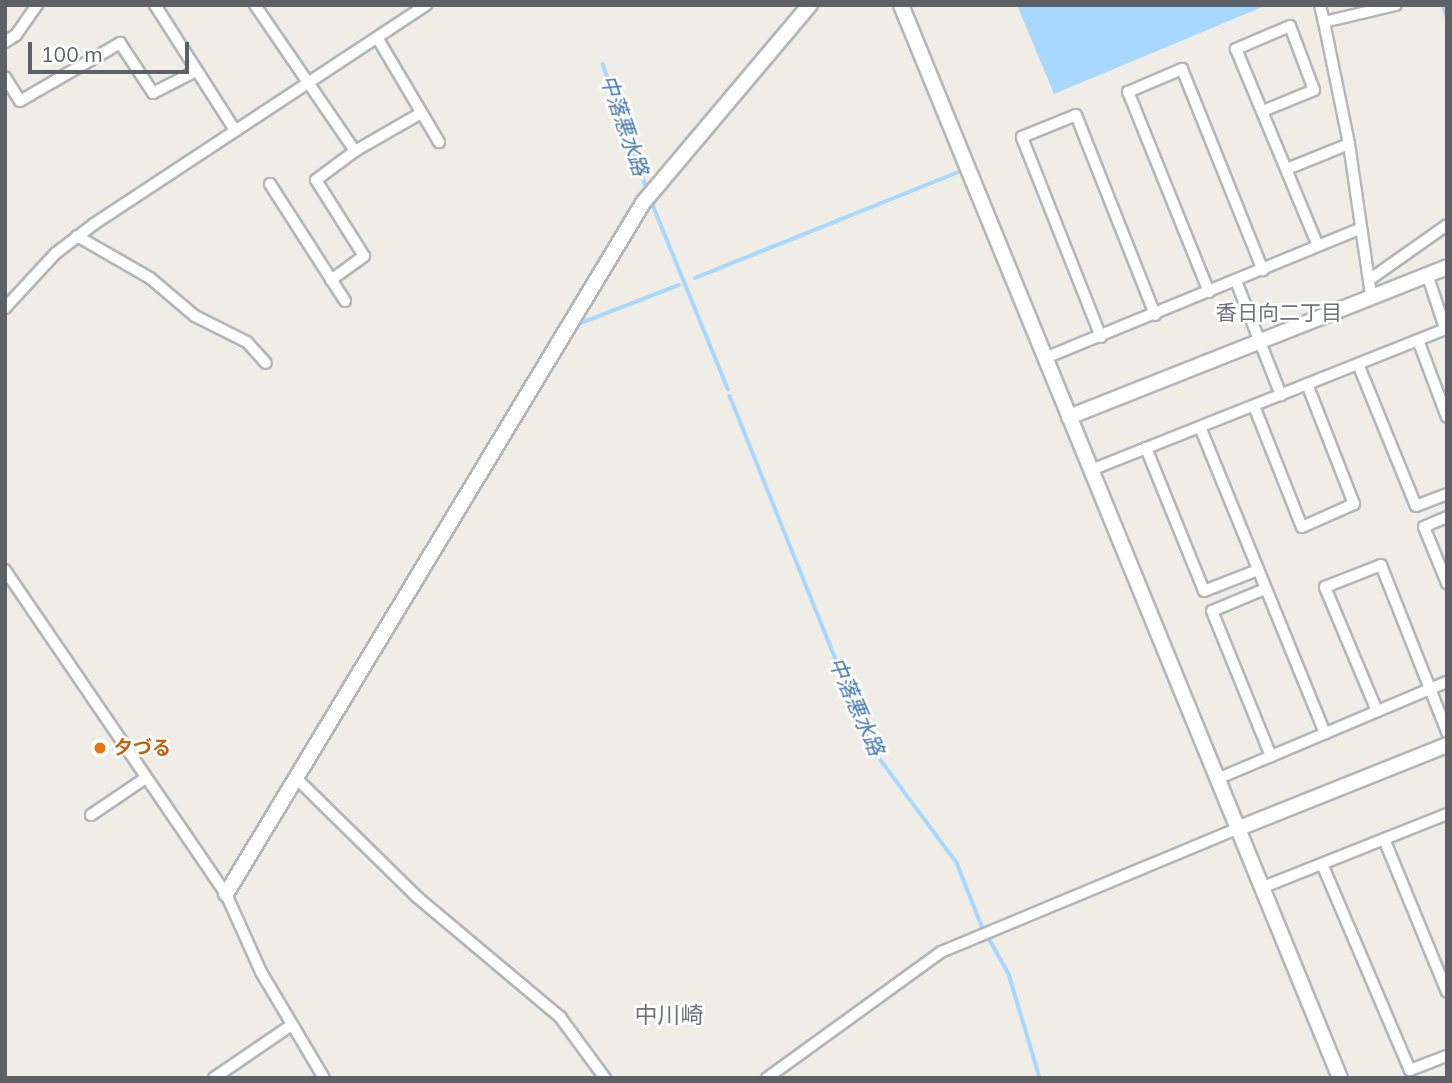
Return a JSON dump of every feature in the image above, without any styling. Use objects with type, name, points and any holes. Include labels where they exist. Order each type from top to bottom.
[{"type":"street","points":[[5,43],[16,35],[37,5]]},
{"type":"street","points":[[155,5],[235,131]]},
{"type":"street","points":[[255,5],[311,82],[355,151]]},
{"type":"street","points":[[5,308],[77,236],[426,5]]},
{"type":"street","points":[[226,894],[643,203],[810,5]]},
{"type":"street","points":[[901,5],[1340,1078]]},
{"type":"street","points":[[1320,5],[1349,144],[1371,295]]},
{"type":"street","points":[[1324,22],[1362,9],[1396,5]]},
{"type":"street","points":[[1263,111],[1314,90],[1290,26],[1236,48],[1318,246]]},
{"type":"street","points":[[378,39],[439,142]]},
{"type":"street","points":[[5,77],[20,101],[120,43],[153,93],[196,71]]},
{"type":"street","points":[[1209,292],[1128,92],[1182,69],[1263,270]]},
{"type":"street","points":[[331,280],[364,256],[316,180],[355,151],[361,152],[421,113]]},
{"type":"street","points":[[1101,337],[1022,137],[1076,115],[1155,314]]},
{"type":"street","points":[[1287,169],[1349,144]]},
{"type":"street","points":[[270,184],[345,301]]},
{"type":"street","points":[[1369,280],[1447,225]]},
{"type":"street","points":[[1045,358],[1360,229]]},
{"type":"street","points":[[77,236],[150,278],[195,316],[247,342],[266,363]]},
{"type":"street","points":[[1069,417],[1259,339],[1447,267]]},
{"type":"street","points":[[1091,470],[1446,328],[1427,274]]},
{"type":"street","points":[[1236,281],[1281,395]]},
{"type":"street","points":[[1418,340],[1447,417]]},
{"type":"street","points":[[1358,364],[1416,506],[1447,494]]},
{"type":"street","points":[[1254,406],[1302,527],[1354,504],[1307,384]]},
{"type":"street","points":[[1200,427],[1325,734]]},
{"type":"street","points":[[1146,448],[1205,591],[1258,570]]},
{"type":"street","points":[[1447,517],[1424,527],[1447,583]]},
{"type":"street","points":[[1377,711],[1325,587],[1381,565],[1447,732]]},
{"type":"street","points":[[5,570],[144,779],[226,894],[290,1026],[324,1078]]},
{"type":"street","points":[[1265,589],[1212,611],[1271,756]]},
{"type":"street","points":[[1217,779],[1447,682]]},
{"type":"street","points":[[767,1078],[941,952],[1447,745]]},
{"type":"street","points":[[296,778],[416,897],[560,1017],[605,1078]]},
{"type":"street","points":[[91,816],[144,779]]},
{"type":"street","points":[[1261,888],[1444,815],[1447,829]]},
{"type":"street","points":[[1384,839],[1447,992]]},
{"type":"street","points":[[1322,864],[1410,1070],[1447,1056]]},
{"type":"street","points":[[214,1078],[290,1026]]},
{"type":"water","points":[[1017,5],[1267,5],[1054,94]]},
{"type":"waterway","points":[[1443,5],[1447,16]]},
{"type":"waterway","name":"中落悪水路","points":[[603,64],[646,186]]},
{"type":"waterway","points":[[695,278],[963,170]]},
{"type":"waterway","name":"中落悪水路","points":[[653,205],[728,389]]},
{"type":"waterway","points":[[579,324],[679,285]]},
{"type":"waterway","name":"中落悪水路","points":[[730,396],[871,747],[957,863],[982,926],[1009,974],[1040,1078]]},
{"type":"place","name":"夕づる","points":[[100,748]]},
{"type":"district","name":"香日向二丁目","points":[[1279,312]]},
{"type":"district","name":"中川崎","points":[[669,1015]]}]
